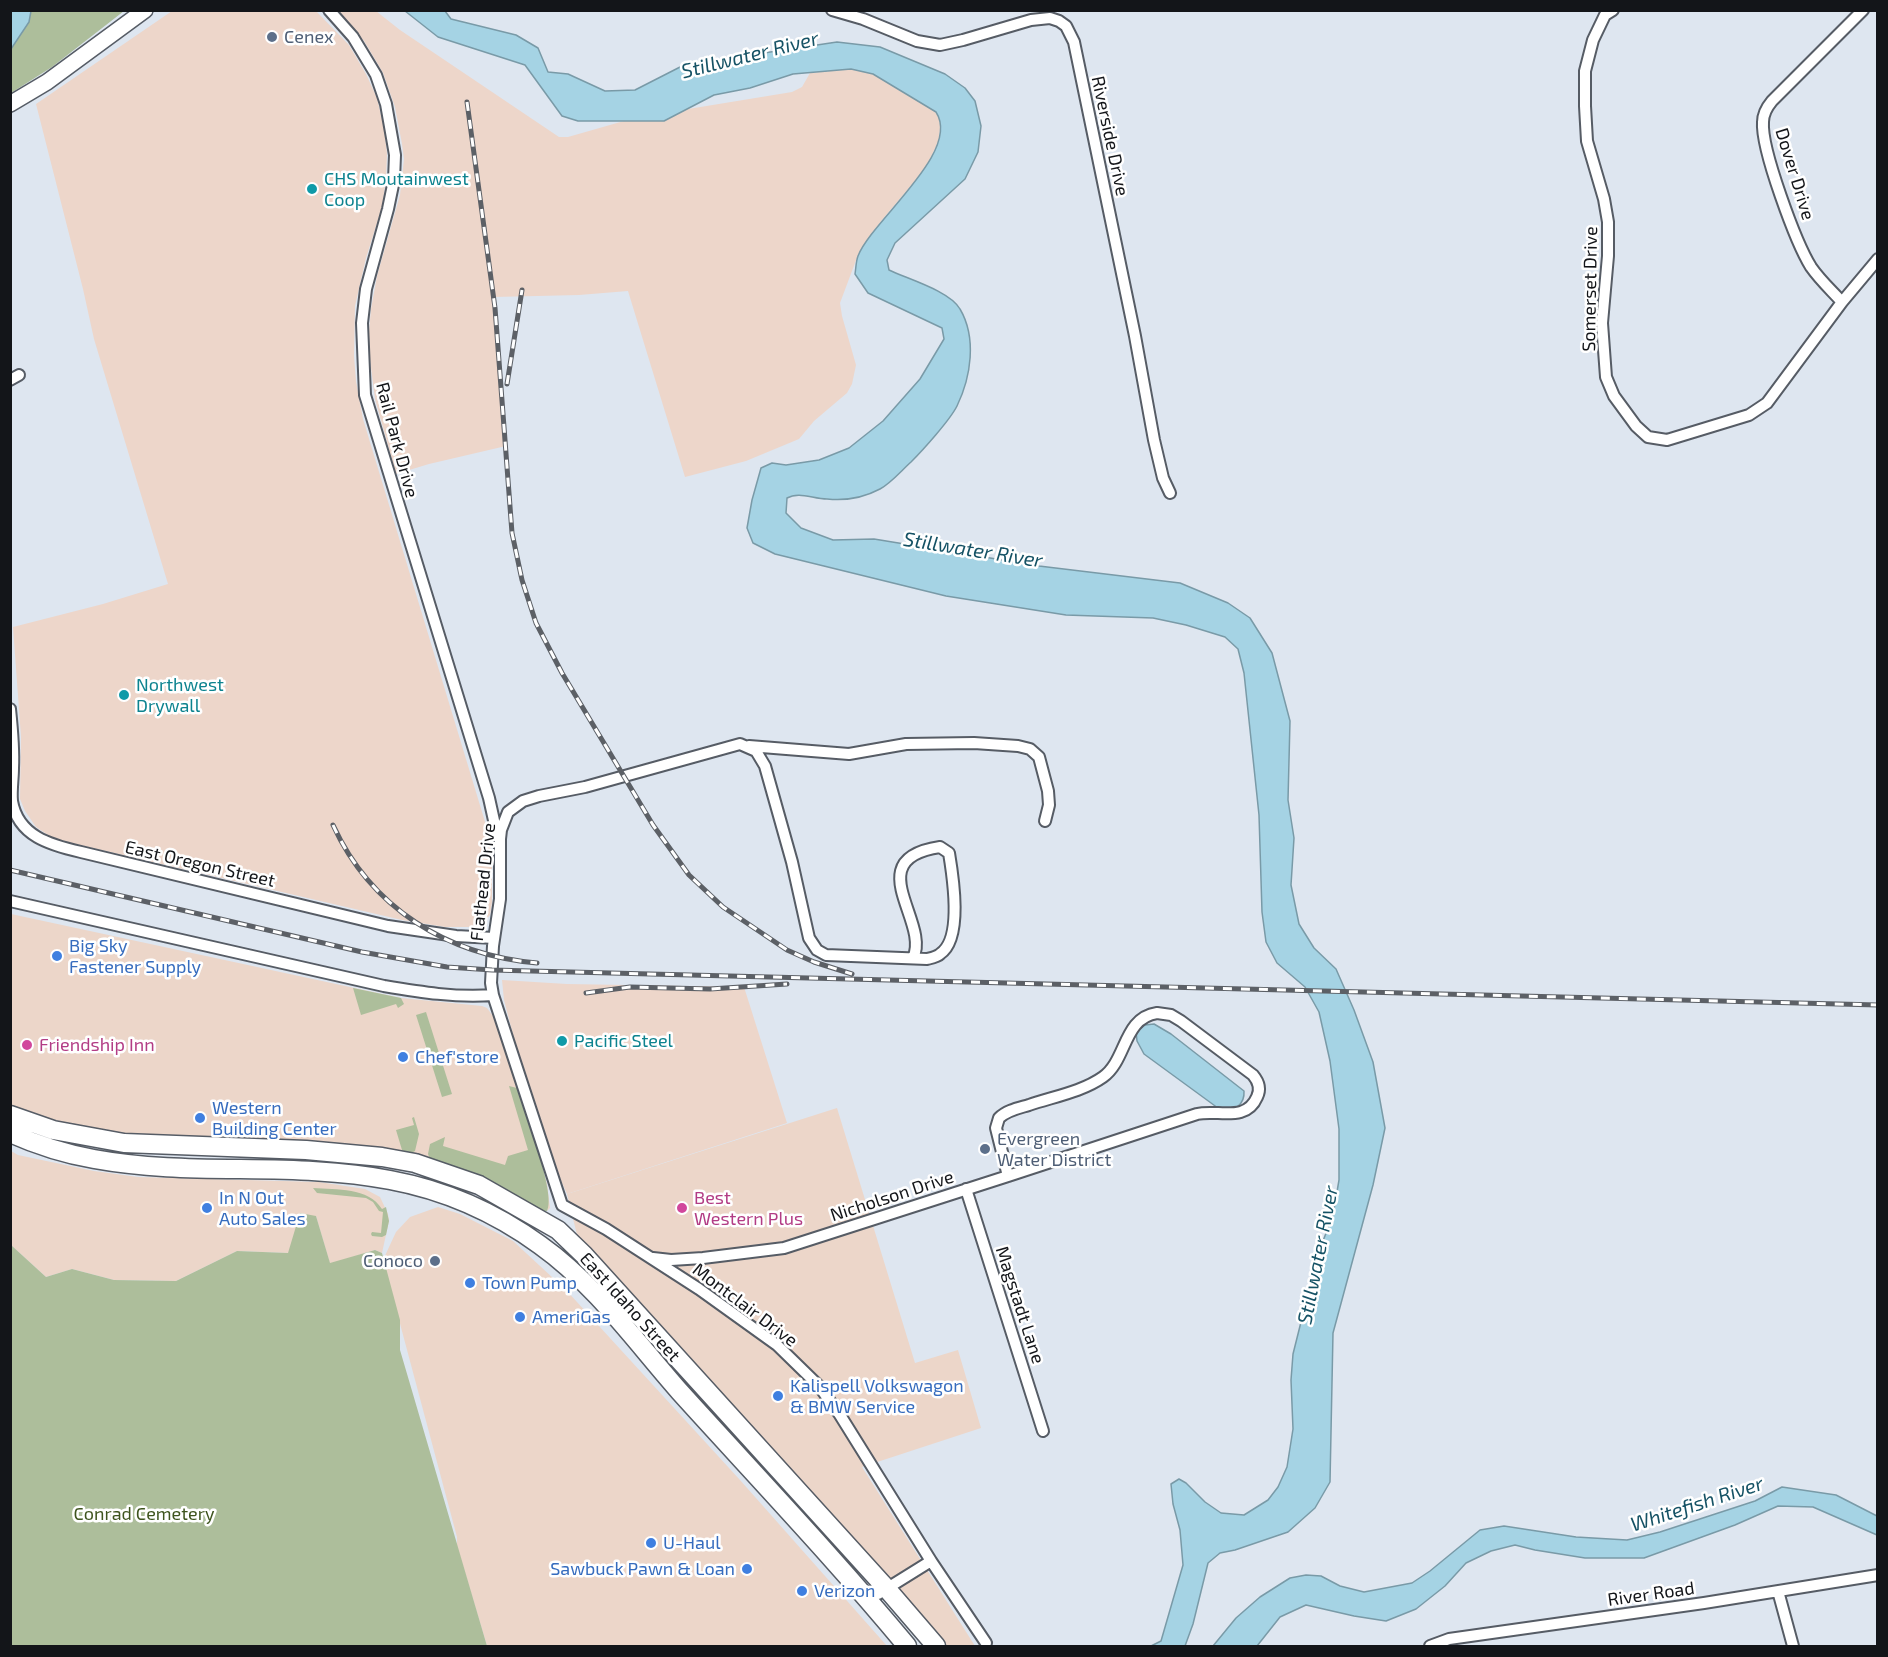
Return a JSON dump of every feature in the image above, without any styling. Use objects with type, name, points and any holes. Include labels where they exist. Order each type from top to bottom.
[{"type":"highway","name":"East Idaho Street","points":[[10,1115],[53,1130],[124,1143],[306,1150],[382,1157],[415,1163],[479,1185],[560,1218],[584,1255],[845,1543],[878,1594],[907,1647]]},
{"type":"highway","name":"East Idaho Street","points":[[10,1133],[47,1147],[93,1159],[141,1166],[366,1176],[416,1186],[462,1201],[505,1222],[527,1235],[566,1266],[602,1301],[735,1452],[878,1594],[936,1647]]},
{"type":"highway","points":[[735,1452],[753,1463],[820,1530],[845,1543]]},
{"type":"highway","points":[[878,1594],[879,1604],[896,1623],[924,1647]]},
{"type":"main road","points":[[10,104],[47,82],[145,10]]},
{"type":"street","name":"Rail Park Drive","points":[[329,10],[353,37],[376,75],[386,104],[395,154],[394,180],[390,200],[366,289],[362,323],[365,395],[489,798],[496,823],[499,849]]},
{"type":"street","name":"Riverside Drive","points":[[832,10],[851,13],[918,41],[940,45],[1041,18],[1059,21],[1066,26],[1074,42],[1162,478],[1170,493]]},
{"type":"street","name":"Somerset Drive","points":[[1613,10],[1605,15],[1593,40],[1586,71],[1585,106],[1587,141],[1604,199],[1608,222],[1608,256],[1602,323],[1606,377],[1614,396],[1636,426],[1648,437],[1667,440],[1749,415],[1767,403],[1842,302],[1878,259]]},
{"type":"street","name":"Dover Drive","points":[[1842,302],[1819,278],[1803,251],[1779,187],[1762,122],[1772,101],[1863,10]]},
{"type":"street","name":"East Oregon Street","points":[[10,708],[14,752],[12,799],[15,813],[20,824],[42,840],[55,846],[388,926],[456,936],[494,938]]},
{"type":"street","points":[[740,744],[760,748],[849,754],[906,744],[974,743],[1024,747],[1040,758],[1045,773],[1049,805],[1045,821]]},
{"type":"street","name":"Flathead Drive","points":[[493,995],[491,983],[494,938],[500,899],[499,849],[501,830],[508,812],[523,801],[539,796],[616,779],[654,766],[740,744]]},
{"type":"street","points":[[740,744],[756,751],[765,766],[792,862],[809,938],[817,950],[826,955],[927,959],[941,954],[951,941],[955,925],[952,867],[949,853],[940,847],[927,849],[912,855],[904,866],[900,879],[903,898],[917,941],[913,958]]},
{"type":"street","points":[[10,901],[384,986],[435,994],[472,997],[493,995],[560,1218]]},
{"type":"street","name":"Nicholson Drive","points":[[645,1255],[659,1260],[703,1258],[784,1248],[1008,1176],[1197,1114],[1242,1112],[1256,1100],[1259,1090],[1257,1081],[1249,1071],[1176,1018],[1162,1013],[1146,1016],[1133,1027],[1114,1064],[1101,1079],[1080,1089],[1007,1112],[999,1118],[996,1128],[1008,1176]]},
{"type":"street","name":"Magstadt Lane","points":[[966,1189],[1043,1431]]},
{"type":"street","name":"Montclair Drive","points":[[560,1218],[606,1229],[699,1289],[777,1345],[819,1386],[840,1415],[931,1561],[986,1642]]},
{"type":"street","points":[[878,1594],[931,1561]]},
{"type":"street","name":"River Road","points":[[1430,1647],[1449,1639],[1878,1575]]},
{"type":"street","points":[[1778,1591],[1793,1647]]},
{"type":"shaded area","points":[[172,11],[316,11],[349,45],[377,98],[387,154],[386,179],[382,207],[366,258],[355,306],[356,381],[363,419],[489,835],[492,902],[490,915],[475,927],[445,927],[402,920],[67,842],[51,837],[36,827],[20,799],[21,737],[13,627],[103,604],[168,584],[94,339],[36,104]]},
{"type":"shaded area","points":[[337,11],[376,11],[400,30],[559,137],[568,137],[624,121],[792,92],[802,87],[810,73],[851,69],[873,74],[936,112],[941,119],[939,140],[926,168],[882,220],[858,255],[840,303],[856,365],[852,384],[847,393],[814,421],[799,439],[746,461],[685,477],[628,291],[579,295],[494,297],[506,446],[396,474],[375,399],[369,332],[377,276],[400,195],[404,159],[395,107],[383,73],[364,41]]},
{"type":"shaded area","points":[[11,914],[401,998],[487,1008],[496,1020],[547,1184],[550,1208],[547,1211],[540,1211],[509,1191],[477,1176],[410,1154],[376,1147],[317,1143],[134,1140],[16,1110],[11,1107]]},
{"type":"shaded area","points":[[502,980],[567,984],[744,987],[787,1123],[567,1194],[558,1174],[516,1046],[504,1000]]},
{"type":"shaded area","points":[[837,1108],[915,1363],[958,1350],[981,1428],[862,1467],[975,1646],[944,1646],[577,1235],[567,1194]]},
{"type":"shaded area","points":[[11,1151],[18,1155],[94,1171],[138,1177],[319,1182],[365,1189],[380,1197],[388,1214],[389,1221],[382,1253],[375,1250],[330,1264],[316,1216],[288,1253],[237,1251],[176,1281],[114,1280],[72,1269],[46,1277],[11,1245]]},
{"type":"shaded area","points":[[438,1207],[460,1214],[513,1241],[566,1290],[740,1480],[887,1646],[487,1646],[457,1546],[457,1537],[383,1260],[396,1232],[410,1217]]},
{"type":"green space","points":[[11,11],[124,11],[52,67],[11,93]]},
{"type":"green space","points":[[353,988],[401,998],[404,1004],[398,1008],[396,1004],[361,1015]]},
{"type":"green space","points":[[426,1012],[452,1094],[442,1097],[416,1015]]},
{"type":"green space","points":[[509,1086],[517,1088],[538,1151],[548,1188],[547,1211],[537,1209],[489,1182],[430,1159],[428,1154],[430,1144],[445,1137],[443,1146],[505,1165],[508,1156],[528,1150]]},
{"type":"green space","points":[[414,1117],[419,1134],[415,1151],[409,1154],[402,1150],[396,1130],[414,1125],[412,1118]]},
{"type":"green space","points":[[313,1188],[360,1193],[376,1202],[382,1209],[386,1207],[389,1221],[386,1235],[382,1237],[371,1234],[372,1232],[381,1233],[383,1212],[379,1211],[373,1202],[366,1198],[317,1193]]},
{"type":"green space","name":"Conrad Cemetery","points":[[300,1213],[316,1216],[330,1263],[375,1250],[382,1253],[400,1320],[400,1350],[487,1646],[11,1646],[11,1245],[46,1277],[72,1269],[114,1280],[176,1281],[237,1251],[288,1253]]},
{"type":"water","points":[[11,10],[31,11],[29,22],[11,49]]},
{"type":"water","name":"Stillwater River","points":[[405,11],[445,11],[451,19],[516,35],[538,48],[548,72],[568,74],[605,91],[635,90],[684,65],[837,42],[880,47],[945,74],[965,88],[975,101],[981,126],[978,152],[965,179],[895,243],[887,260],[889,270],[938,291],[960,309],[969,332],[970,345],[969,370],[962,395],[954,412],[936,435],[884,486],[867,495],[847,499],[792,496],[787,498],[786,513],[801,528],[833,540],[874,539],[1039,566],[1180,583],[1228,603],[1250,618],[1272,653],[1290,721],[1288,800],[1294,838],[1291,885],[1299,924],[1314,948],[1336,969],[1354,1010],[1373,1062],[1385,1128],[1373,1185],[1333,1333],[1330,1482],[1315,1508],[1288,1532],[1220,1553],[1208,1563],[1193,1624],[1185,1646],[1151,1646],[1161,1641],[1183,1565],[1180,1530],[1173,1504],[1171,1484],[1179,1479],[1221,1513],[1244,1515],[1268,1500],[1278,1487],[1287,1467],[1293,1429],[1291,1380],[1293,1354],[1318,1254],[1333,1215],[1339,1180],[1339,1129],[1330,1061],[1319,1012],[1305,987],[1277,963],[1266,942],[1262,912],[1259,815],[1244,673],[1238,649],[1225,637],[1186,625],[1153,618],[1066,615],[946,596],[775,554],[753,543],[747,528],[761,468],[772,463],[786,465],[819,460],[849,448],[883,421],[920,379],[944,339],[942,328],[868,293],[855,274],[858,256],[866,241],[912,186],[937,146],[941,128],[936,112],[873,74],[851,69],[793,74],[750,88],[714,95],[664,121],[578,121],[562,116],[525,65],[438,37]]},
{"type":"water","points":[[1154,1024],[1171,1034],[1244,1091],[1241,1103],[1231,1110],[1222,1111],[1144,1054],[1137,1041],[1136,1032],[1145,1025]]},
{"type":"water","points":[[1782,1487],[1836,1495],[1877,1516],[1877,1535],[1813,1507],[1778,1506],[1735,1525],[1644,1558],[1585,1558],[1515,1545],[1491,1551],[1466,1563],[1445,1586],[1416,1609],[1386,1621],[1306,1605],[1280,1617],[1257,1646],[1213,1646],[1236,1618],[1260,1597],[1290,1578],[1306,1575],[1321,1576],[1340,1586],[1364,1592],[1412,1583],[1480,1530],[1504,1526],[1576,1537],[1627,1540],[1660,1532],[1755,1501]]},
{"type":"railway","points":[[467,102],[495,308],[512,533],[522,580],[536,623],[562,673],[653,825],[689,875],[723,907],[787,950],[814,962],[852,974]]},
{"type":"railway","points":[[507,384],[522,290]]},
{"type":"railway","points":[[333,825],[349,854],[368,880],[391,903],[416,922],[443,938],[472,950],[537,963]]},
{"type":"railway","points":[[10,870],[362,952],[447,967],[492,970],[1878,1005]]},
{"type":"railway","points":[[586,993],[630,987],[710,989],[787,984]]},
{"type":"place","name":"Cenex","points":[[272,37]]},
{"type":"place","name":"CHS Moutainwest Coop","points":[[312,189]]},
{"type":"place","name":"Northwest Drywall","points":[[124,695]]},
{"type":"place","name":"Big Sky Fastener Supply","points":[[57,956]]},
{"type":"place","name":"Pacific Steel","points":[[562,1041]]},
{"type":"place","name":"Friendship Inn","points":[[27,1045]]},
{"type":"place","name":"Chef'store","points":[[403,1057]]},
{"type":"place","name":"Western Building Center","points":[[200,1118]]},
{"type":"place","name":"Evergreen Water District","points":[[985,1149]]},
{"type":"place","name":"In N Out Auto Sales","points":[[207,1208]]},
{"type":"place","name":"Best Western Plus","points":[[682,1208]]},
{"type":"place","name":"Conoco","points":[[435,1261]]},
{"type":"place","name":"Town Pump","points":[[470,1283]]},
{"type":"place","name":"AmeriGas","points":[[520,1317]]},
{"type":"place","name":"Kalispell Volkswagon & BMW Service","points":[[778,1396]]},
{"type":"place","name":"U-Haul","points":[[651,1543]]},
{"type":"place","name":"Sawbuck Pawn & Loan","points":[[747,1569]]},
{"type":"place","name":"Verizon","points":[[802,1591]]},
{"type":"water label","name":"Whitefish River","points":[[1697,1504]]}]
